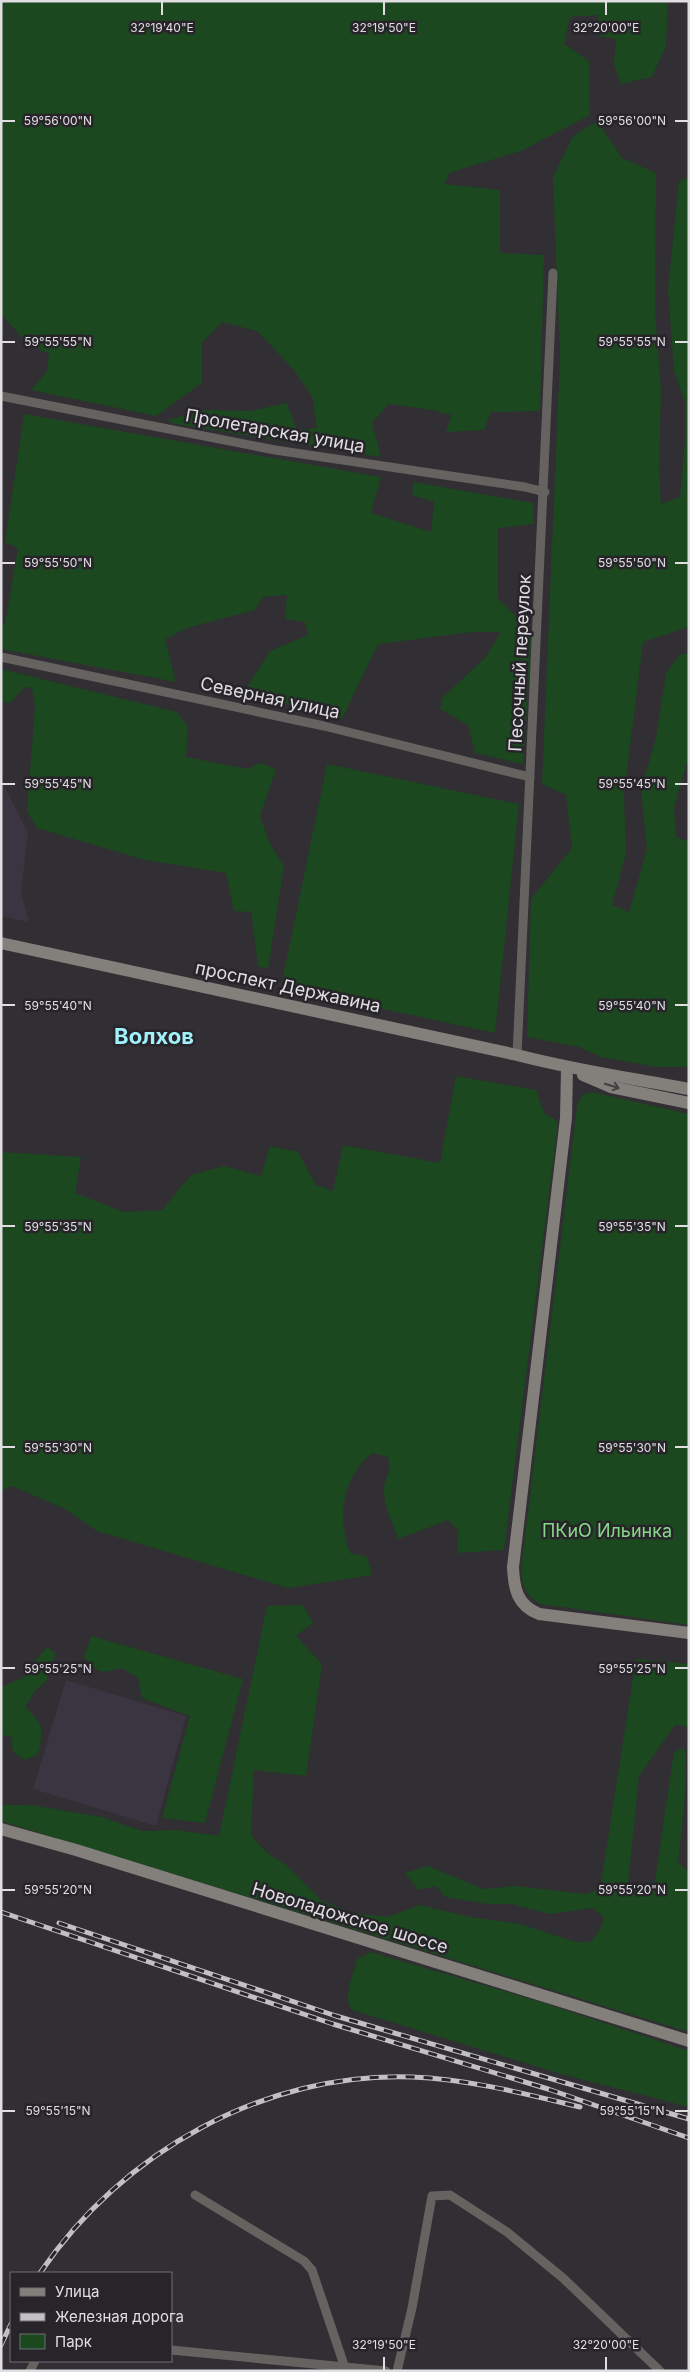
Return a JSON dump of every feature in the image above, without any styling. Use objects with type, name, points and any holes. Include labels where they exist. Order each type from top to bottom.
[{"type":"main road","name":"проспект Державина","points":[[1,942],[517,1055],[567,1068],[623,1076],[689,1090]]},
{"type":"main road","name":"проспект Державина","points":[[567,1068],[611,1087],[689,1103]]},
{"type":"main road","points":[[567,1068],[566,1118],[513,1567],[514,1590],[524,1606],[539,1614],[689,1633]]},
{"type":"main road","name":"Новоладожское шоссе","points":[[1,1829],[76,1850],[689,2041]]},
{"type":"street","name":"Песочный переулок","points":[[517,1055],[545,492],[553,273]]},
{"type":"street","name":"Пролетарская улица","points":[[1,396],[275,450],[525,487],[545,492]]},
{"type":"street","name":"Северная улица","points":[[1,657],[324,726],[530,777]]},
{"type":"street","points":[[195,2195],[304,2261],[312,2270],[344,2365]]},
{"type":"street","points":[[397,2371],[412,2308],[432,2196],[450,2195],[507,2232],[562,2278],[660,2371]]},
{"type":"street","points":[[172,2350],[344,2365],[386,2371]]},
{"type":"shaded area","points":[[1,780],[28,833],[21,892],[29,922],[1,916]]},
{"type":"shaded area","points":[[66,1680],[186,1716],[156,1826],[33,1789]]},
{"type":"green space","points":[[1,1],[668,1],[666,45],[652,77],[621,84],[614,64],[616,39],[599,36],[598,15],[570,17],[564,44],[589,61],[590,115],[521,151],[449,173],[445,184],[500,190],[500,253],[544,255],[540,411],[491,412],[484,430],[446,432],[451,415],[432,410],[388,404],[372,423],[381,457],[176,424],[167,420],[206,410],[250,411],[287,403],[297,430],[317,428],[312,396],[293,369],[257,331],[222,322],[202,343],[202,383],[156,416],[31,390],[47,371],[49,354],[27,343],[1,314]]},
{"type":"green space","points":[[597,121],[622,158],[656,173],[655,310],[661,390],[659,472],[661,504],[680,497],[685,440],[685,402],[674,371],[668,289],[679,181],[689,177],[689,627],[643,642],[624,794],[626,853],[612,905],[629,912],[647,849],[641,790],[656,737],[666,673],[680,655],[689,653],[689,756],[674,807],[676,837],[689,842],[689,1067],[656,1067],[601,1057],[579,1047],[527,1037],[531,899],[572,848],[566,795],[542,784],[560,358],[553,177],[573,136]]},
{"type":"green space","points":[[24,414],[381,477],[371,513],[431,532],[434,502],[412,495],[414,482],[533,503],[534,524],[498,528],[498,599],[532,631],[523,764],[475,753],[468,725],[440,709],[443,697],[484,659],[501,632],[473,632],[378,644],[342,719],[243,693],[270,651],[308,635],[305,622],[285,619],[287,595],[263,597],[255,610],[187,628],[165,639],[176,682],[1,649],[1,624],[5,623],[18,548],[5,542]]},
{"type":"green space","points":[[1,669],[177,712],[188,727],[186,757],[248,769],[260,763],[276,769],[260,816],[270,844],[284,866],[268,969],[258,966],[251,912],[234,911],[226,873],[145,860],[37,828],[27,812],[35,706],[32,688],[25,687],[10,703],[1,701]]},
{"type":"green space","points":[[327,764],[519,804],[495,1033],[281,987]]},
{"type":"green space","points":[[456,1076],[536,1090],[544,1113],[558,1122],[504,1550],[457,1553],[458,1530],[448,1520],[398,1539],[384,1497],[384,1486],[389,1468],[388,1457],[372,1453],[354,1474],[348,1486],[343,1512],[346,1539],[350,1553],[367,1557],[372,1575],[288,1588],[97,1531],[65,1509],[12,1486],[1,1491],[1,1152],[81,1157],[75,1193],[124,1212],[162,1210],[191,1175],[224,1166],[261,1176],[270,1146],[298,1152],[316,1185],[333,1191],[343,1145],[440,1163]]},
{"type":"green space","name":"ПКиО Ильинка","points":[[592,1092],[689,1114],[689,1625],[540,1604],[528,1594],[522,1581],[521,1570],[577,1106],[582,1096]]},
{"type":"green space","points":[[303,1605],[313,1623],[296,1636],[322,1664],[306,1776],[254,1770],[251,1835],[267,1853],[286,1865],[322,1901],[354,1913],[387,1917],[420,1905],[470,1917],[520,1924],[576,1942],[590,1942],[600,1930],[604,1918],[593,1908],[550,1914],[512,1904],[487,1904],[445,1897],[436,1886],[418,1890],[405,1873],[428,1866],[483,1889],[516,1886],[585,1894],[600,1889],[636,1659],[689,1664],[689,1727],[675,1725],[639,1776],[628,1884],[646,1889],[655,1880],[674,1752],[684,1748],[686,1757],[686,1785],[678,1861],[689,1873],[689,2032],[1,1821],[1,1805],[31,1805],[102,1817],[142,1831],[177,1830],[219,1836],[267,1606]]},
{"type":"green space","points":[[91,1636],[243,1679],[205,1823],[162,1818],[190,1716],[142,1698],[138,1678],[122,1668],[100,1671],[93,1667],[84,1657]]},
{"type":"green space","points":[[47,1647],[56,1653],[47,1680],[35,1691],[25,1707],[36,1718],[41,1728],[40,1746],[38,1754],[25,1760],[13,1752],[11,1737],[1,1735],[1,1687],[31,1674],[34,1662]]},
{"type":"green space","points":[[371,1952],[541,2002],[689,2051],[689,2107],[561,2074],[352,2010],[349,2005],[348,1992],[357,1959]]},
{"type":"railway","points":[[1,1912],[333,2024],[548,2089],[689,2138]]},
{"type":"railway","points":[[59,1923],[336,2016],[689,2119]]},
{"type":"railway","points":[[41,2272],[73,2230],[112,2191],[155,2156],[201,2128],[251,2105],[303,2088],[357,2079],[433,2078],[497,2088],[580,2107]]},
{"type":"railway","points":[[1,2345],[10,2326]]},
{"type":"district","name":"Волхов","points":[[154,1036]]}]
